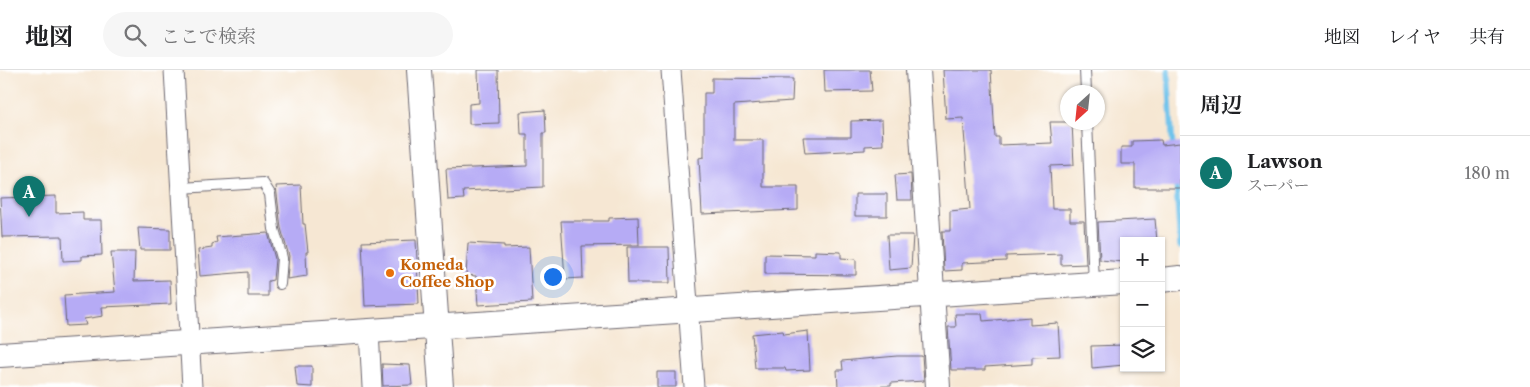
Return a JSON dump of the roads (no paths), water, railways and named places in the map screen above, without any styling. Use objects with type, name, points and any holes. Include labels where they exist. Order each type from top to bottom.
[{"type":"street","points":[[174,70],[192,387]]},
{"type":"street","points":[[420,70],[441,387]]},
{"type":"street","points":[[671,70],[694,387]]},
{"type":"street","points":[[918,70],[938,387]]},
{"type":"street","points":[[1165,280],[1180,278]]},
{"type":"street","points":[[0,355],[1120,282]]},
{"type":"street","points":[[370,331],[372,387]]},
{"type":"lane","points":[[1085,70],[1086,85]]},
{"type":"lane","points":[[1087,130],[1094,284]]},
{"type":"lane","points":[[181,188],[263,183],[270,194],[274,229],[282,258],[280,284]]},
{"type":"waterway","points":[[1168,70],[1173,150]]},
{"type":"waterway","points":[[1176,182],[1180,246]]},
{"type":"place","name":"Lawson","points":[[29,217]]},
{"type":"place","name":"Komeda Coffee Shop","points":[[390,273]]}]
